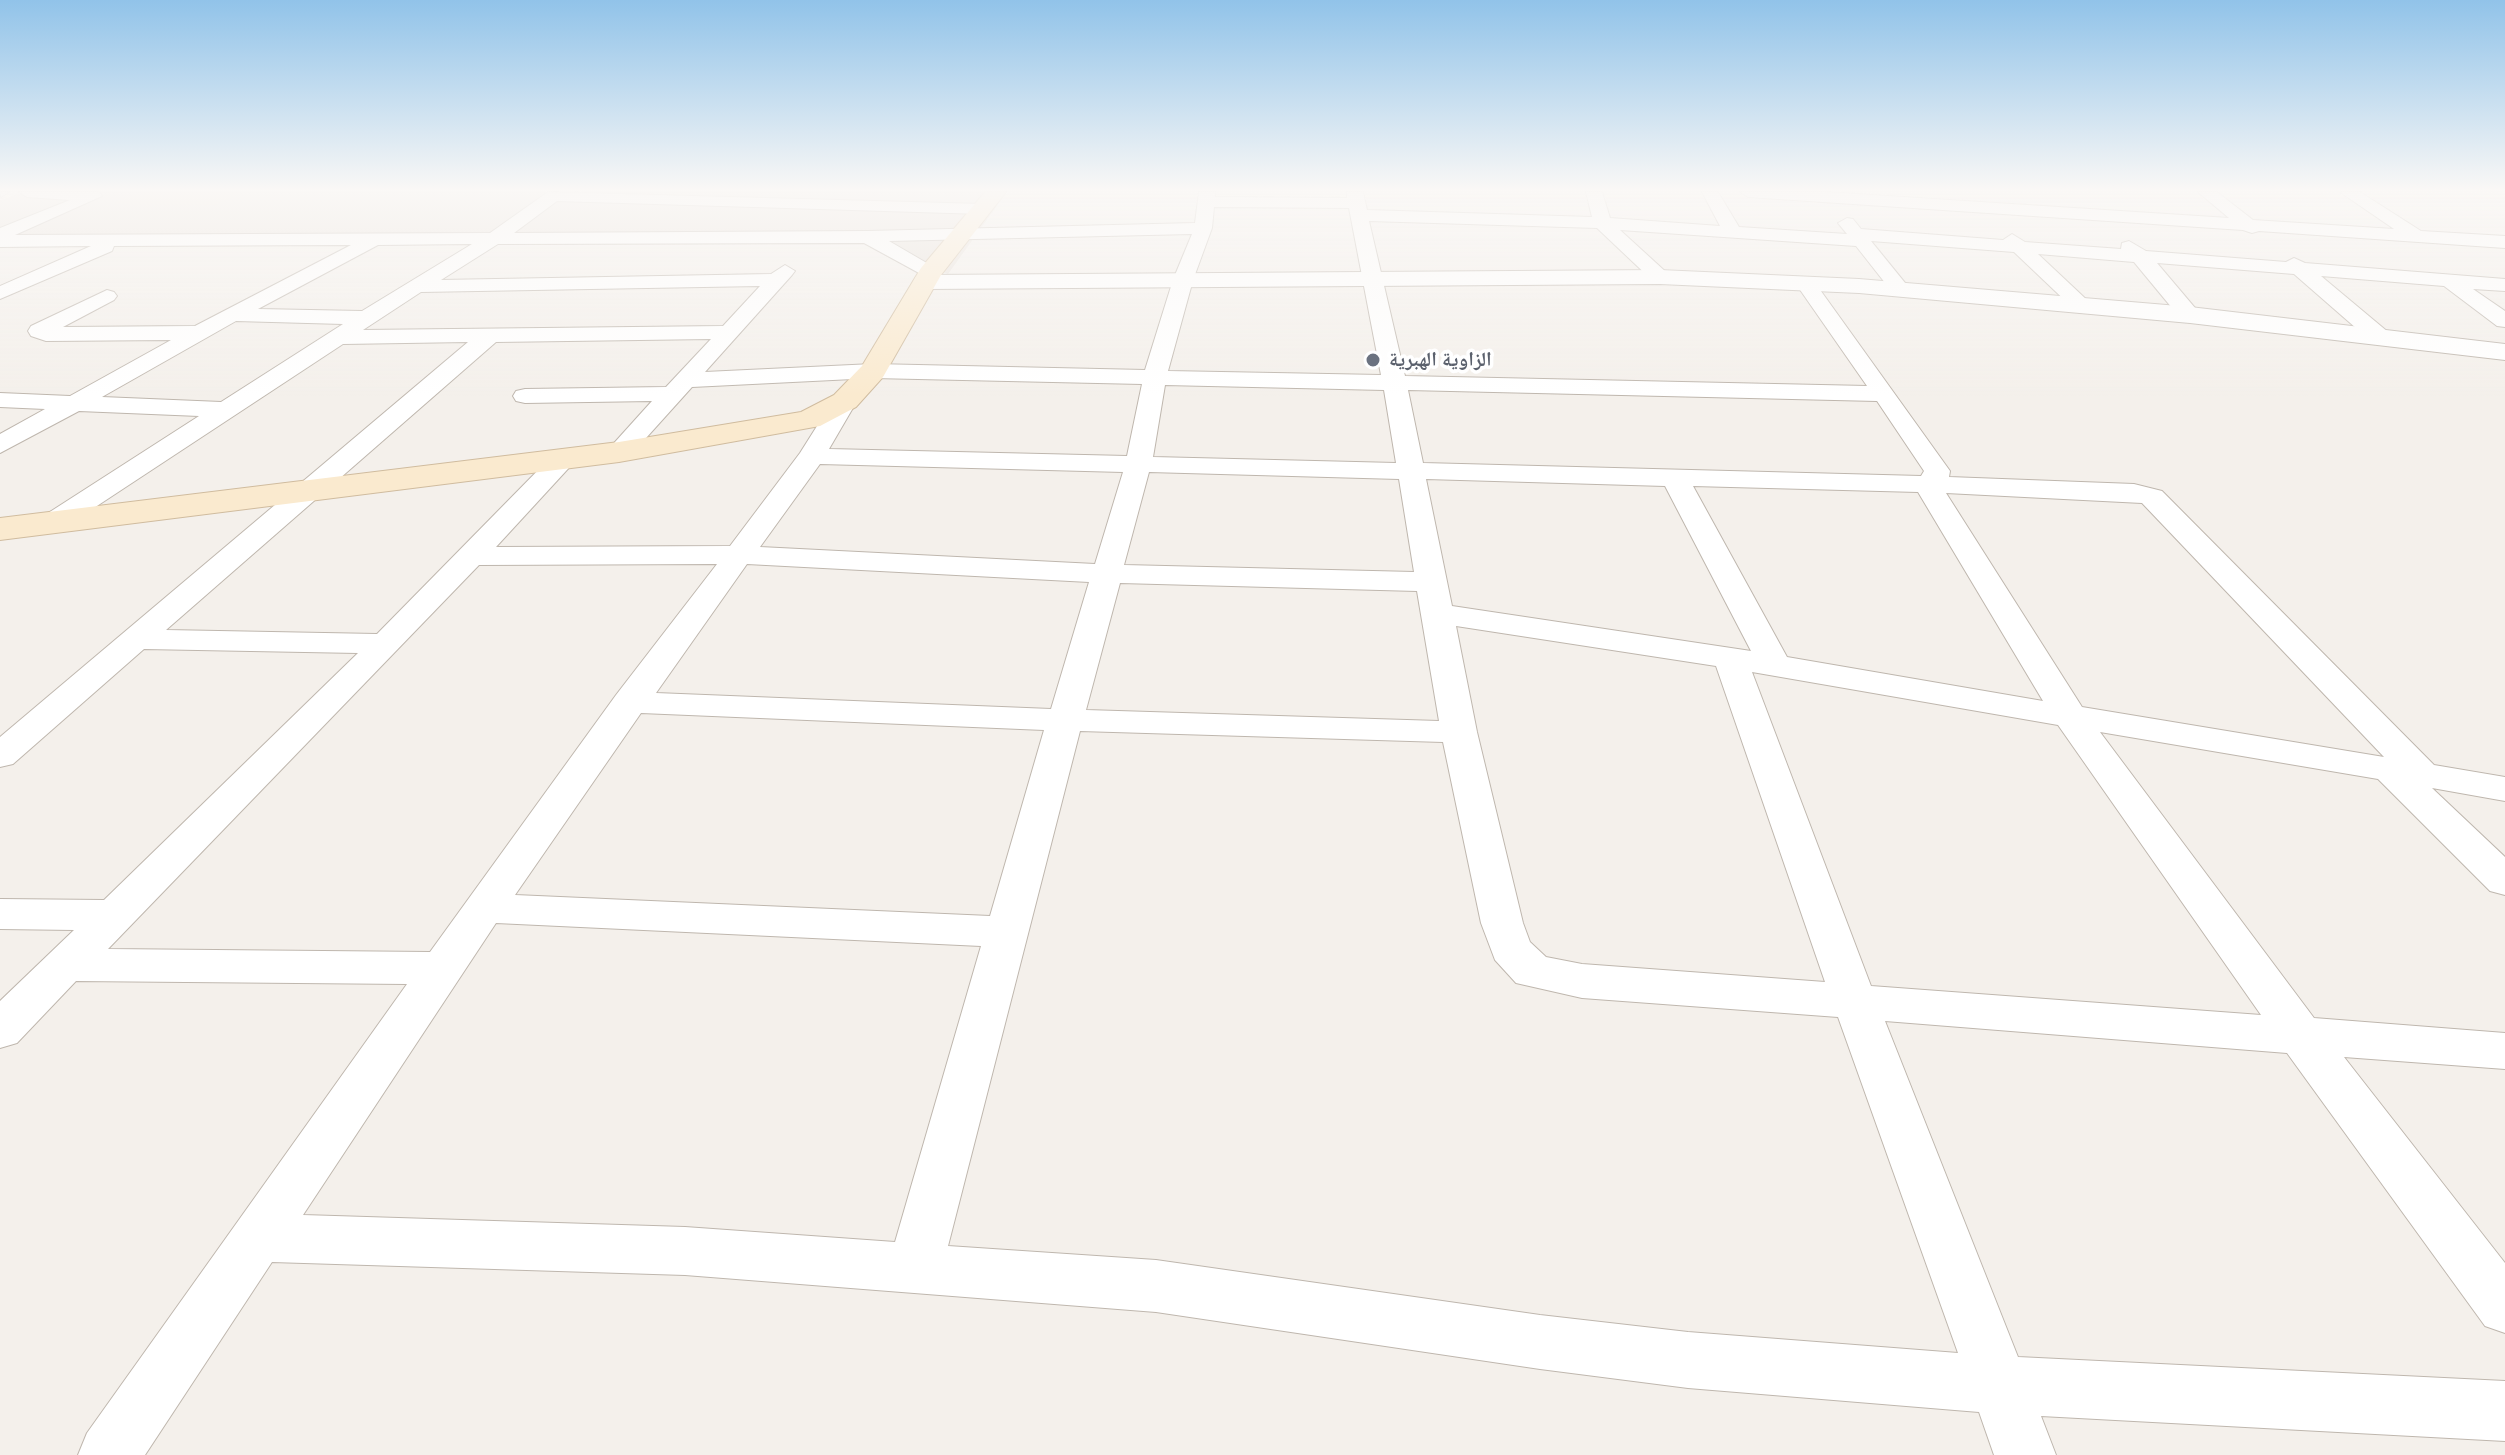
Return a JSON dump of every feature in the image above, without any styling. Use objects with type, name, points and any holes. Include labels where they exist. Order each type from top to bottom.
[{"type":"main road","points":[[0,529],[619,452],[793,424],[825,414],[845,401],[873,371],[928,278],[942,260]]},
{"type":"street","points":[[0,293],[76,260]]},
{"type":"street","points":[[0,445],[231,315],[338,260]]},
{"type":"street","points":[[52,523],[459,260]]},
{"type":"street","points":[[619,452],[775,280],[798,260]]},
{"type":"street","points":[[902,260],[928,278],[1660,277],[1900,289],[2190,315],[2505,352]]},
{"type":"street","points":[[915,1268],[1065,720],[1109,574],[1138,465],[1155,376],[1191,260]]},
{"type":"street","points":[[1367,260],[1395,384],[1459,732],[1502,923],[1511,949],[1519,961],[1532,971],[1582,981],[2505,1051]]},
{"type":"street","points":[[1642,260],[1660,277]]},
{"type":"street","points":[[1877,260],[1900,289]]},
{"type":"street","points":[[2033,260],[2081,305]]},
{"type":"street","points":[[2143,260],[2190,315]]},
{"type":"street","points":[[2199,260],[2505,285]]},
{"type":"street","points":[[2290,260],[2380,337]]},
{"type":"street","points":[[416,286],[775,280]]},
{"type":"street","points":[[2450,281],[2505,321]]},
{"type":"street","points":[[1806,284],[1937,471],[1935,478],[1927,484]]},
{"type":"street","points":[[107,296],[39,331],[46,334],[201,333]]},
{"type":"street","points":[[231,315],[367,318]]},
{"type":"street","points":[[338,337],[729,332]]},
{"type":"street","points":[[0,756],[490,335]]},
{"type":"street","points":[[525,396],[873,371],[1884,394]]},
{"type":"street","points":[[0,400],[225,410]]},
{"type":"street","points":[[109,1455],[484,908],[628,702],[812,456],[845,401]]},
{"type":"street","points":[[812,456],[2134,492],[2152,497],[2505,881]]},
{"type":"street","points":[[0,1030],[386,644],[564,459]]},
{"type":"street","points":[[1675,478],[1752,662],[1853,1000],[2025,1455]]},
{"type":"street","points":[[1927,484],[2070,716],[2302,1037],[2505,1307]]},
{"type":"street","points":[[470,556],[737,555],[1109,574],[1435,598],[1752,662],[2505,789]]},
{"type":"street","points":[[135,639],[386,644]]},
{"type":"street","points":[[628,702],[1459,732]]},
{"type":"street","points":[[484,908],[1007,932]]},
{"type":"street","points":[[0,914],[117,915]]},
{"type":"street","points":[[66,965],[443,968]]},
{"type":"street","points":[[259,1238],[685,1251],[1156,1286],[1540,1342],[1688,1360],[1997,1385],[2505,1411]]},
{"type":"shaded area","points":[[913,260],[958,260],[948,274]]},
{"type":"place","name":"الزاوية الهبرية","points":[[1373,360]]}]
